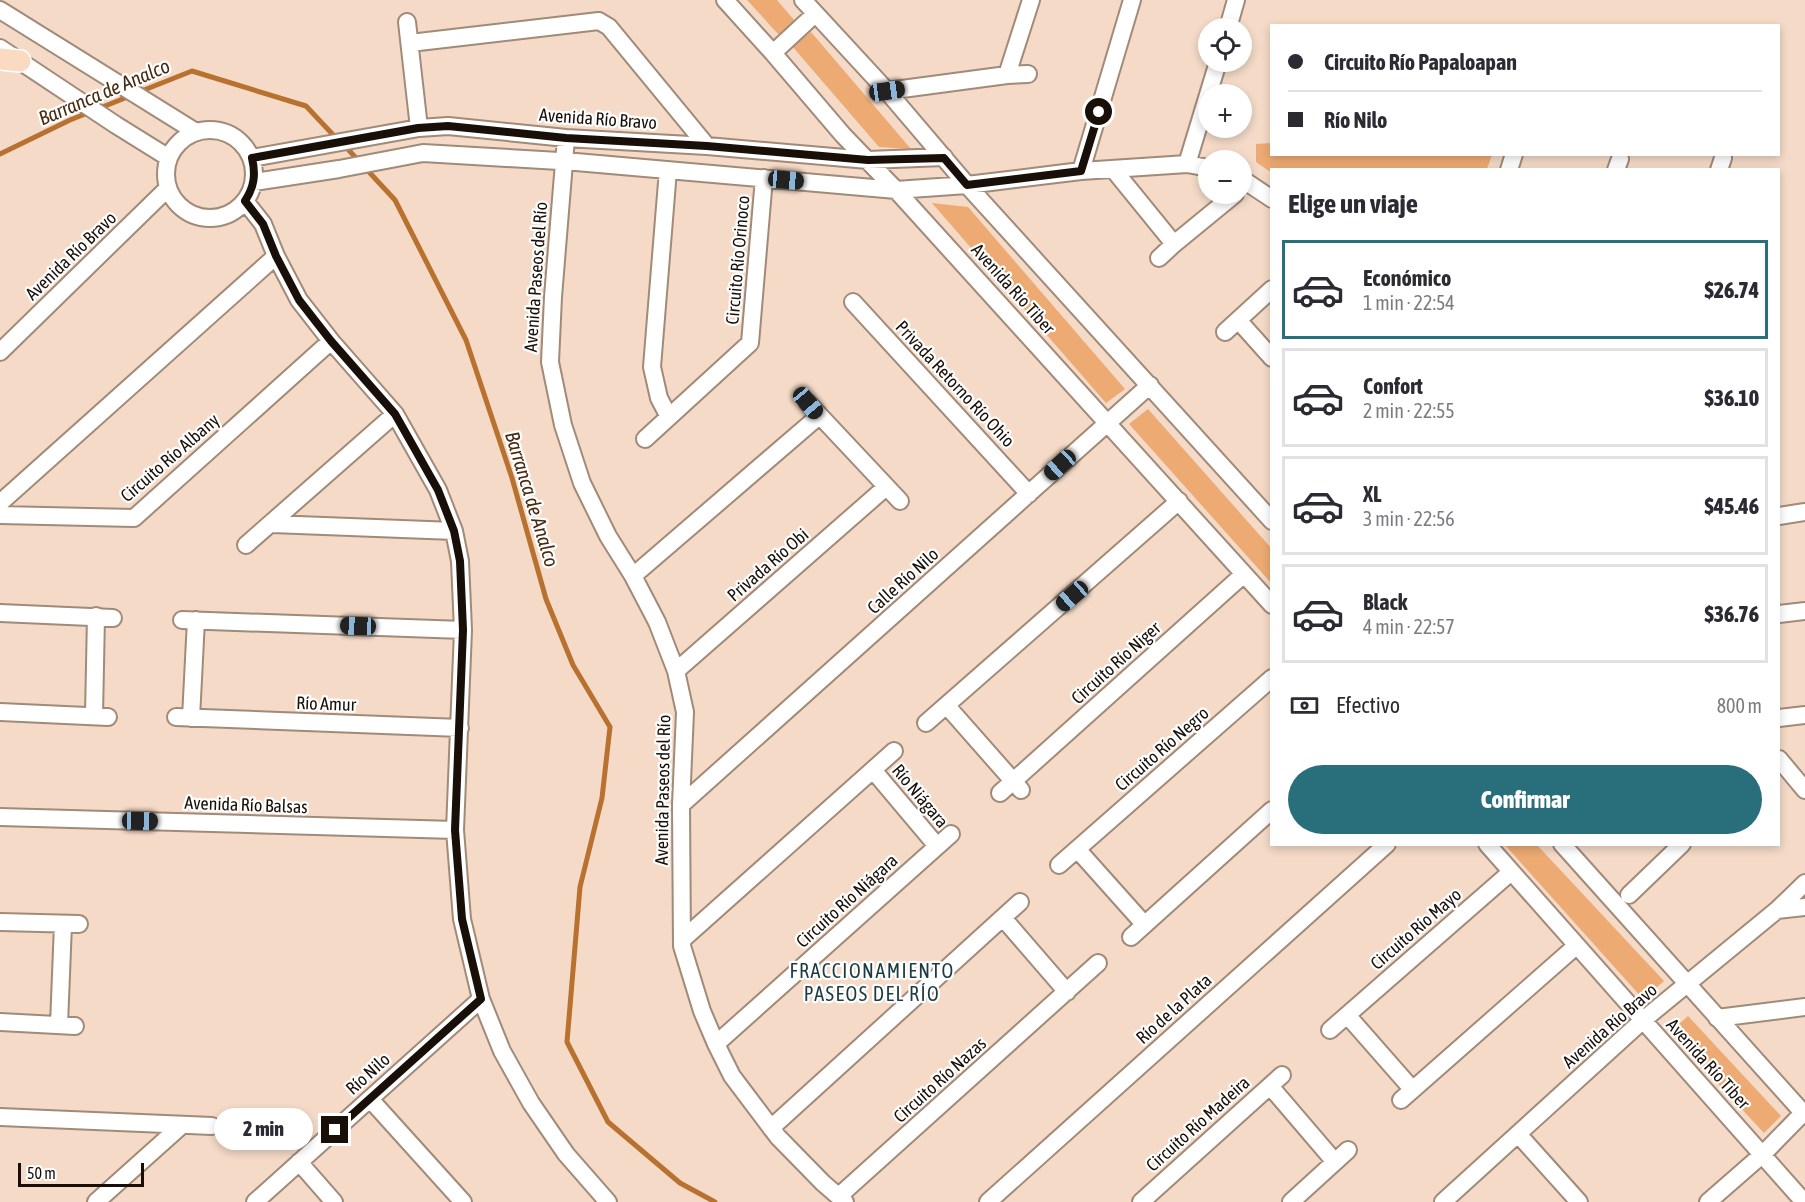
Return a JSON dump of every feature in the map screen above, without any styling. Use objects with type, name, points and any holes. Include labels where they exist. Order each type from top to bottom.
[{"type":"street","name":"Avenida Río Tiber","points":[[724,0],[843,135],[896,190],[1270,603]]},
{"type":"street","points":[[1007,75],[1031,0]]},
{"type":"street","points":[[1081,171],[1132,0]]},
{"type":"street","points":[[1231,18],[1236,0]]},
{"type":"street","name":"Avenida Río Tiber","points":[[807,4],[887,91],[967,185],[1270,519]]},
{"type":"street","points":[[773,53],[807,4]]},
{"type":"street","points":[[0,10],[196,132]]},
{"type":"street","points":[[410,42],[599,21],[609,27],[707,146]]},
{"type":"street","points":[[407,22],[418,128]]},
{"type":"street","points":[[0,48],[10,60],[73,96],[169,158]]},
{"type":"street","points":[[1187,164],[1215,72]]},
{"type":"street","points":[[887,91],[1028,74]]},
{"type":"street","name":"Avenida Río Bravo","points":[[252,158],[418,128],[448,126],[566,138],[707,146],[868,160],[944,158]]},
{"type":"street","points":[[213,130],[229,134],[243,144],[252,158],[255,170],[254,182],[245,201],[230,213],[212,218],[194,215],[178,204],[168,188],[166,178],[169,158],[184,138],[196,132],[213,130]]},
{"type":"street","name":"Avenida Paseos del Río","points":[[566,138],[550,362],[563,425],[582,483],[608,536],[633,576],[657,622],[676,671],[685,712],[681,805],[682,946],[702,1011],[732,1076],[771,1128],[823,1183],[842,1199]]},
{"type":"street","points":[[254,182],[423,153],[564,161],[896,190],[967,185],[1081,171],[1187,164],[1198,166]]},
{"type":"street","points":[[1113,169],[1174,244]]},
{"type":"street","points":[[668,170],[652,367],[659,398],[669,417]]},
{"type":"street","name":"Circuito Río Orinoco","points":[[645,439],[750,343],[764,178]]},
{"type":"street","name":"Avenida Río Bravo","points":[[0,352],[168,188]]},
{"type":"street","points":[[1252,188],[1270,198]]},
{"type":"street","points":[[245,201],[263,224],[276,256],[299,300],[331,341],[395,414],[438,490],[454,531],[460,561],[463,630],[455,830],[462,919],[481,999],[502,1051],[531,1103],[566,1154],[608,1202]]},
{"type":"street","points":[[1159,258],[1223,204]]},
{"type":"street","points":[[0,503],[276,256]]},
{"type":"street","points":[[1225,332],[1270,291]]},
{"type":"street","name":"Privada Retorno Río Ohio","points":[[853,302],[1029,494]]},
{"type":"street","points":[[1238,320],[1270,356]]},
{"type":"street","name":"Circuito Río Albany","points":[[0,515],[134,519],[331,341]]},
{"type":"street","name":"Calle Río Nilo","points":[[681,805],[1150,385]]},
{"type":"street","points":[[633,576],[813,410],[900,501]]},
{"type":"street","points":[[246,545],[395,414]]},
{"type":"street","name":"Privada Río Obi","points":[[676,671],[886,487]]},
{"type":"street","points":[[927,723],[1179,501]]},
{"type":"street","points":[[1780,516],[1805,512]]},
{"type":"street","points":[[272,524],[454,531]]},
{"type":"street","name":"Circuito Río Niger","points":[[1000,793],[1018,785],[1244,574]]},
{"type":"street","points":[[1780,614],[1805,611]]},
{"type":"street","points":[[0,613],[114,618]]},
{"type":"street","points":[[0,712],[100,716],[96,616]]},
{"type":"street","name":"Río Amur","points":[[460,728],[184,718],[189,620],[463,630]]},
{"type":"street","name":"Circuito Río Negro","points":[[1059,865],[1270,680]]},
{"type":"street","points":[[947,706],[1018,785]]},
{"type":"street","points":[[1780,718],[1805,715]]},
{"type":"street","points":[[682,940],[894,751]]},
{"type":"street","points":[[1780,760],[1805,790]]},
{"type":"street","name":"Río Niágara","points":[[873,770],[937,846]]},
{"type":"street","points":[[1131,937],[1270,812]]},
{"type":"street","name":"Avenida Río Balsas","points":[[0,817],[455,830]]},
{"type":"street","name":"Circuito Río Niágara","points":[[716,1044],[951,834]]},
{"type":"street","name":"Río de la Plata","points":[[988,1202],[1385,846]]},
{"type":"street","name":"Avenida Río Tiber","points":[[1489,846],[1804,1202]]},
{"type":"street","name":"Avenida Río Tiber","points":[[1564,846],[1804,1114]]},
{"type":"street","points":[[1629,896],[1680,846]]},
{"type":"street","points":[[1077,849],[1144,924]]},
{"type":"street","name":"Circuito Río Mayo","points":[[1330,1030],[1511,872]]},
{"type":"street","name":"Avenida Río Bravo","points":[[1443,1202],[1642,1021],[1688,985],[1805,884]]},
{"type":"street","points":[[771,1128],[1020,902]]},
{"type":"street","points":[[1777,910],[1805,907]]},
{"type":"street","points":[[1003,918],[1066,992]]},
{"type":"street","points":[[0,922],[71,924],[67,1025],[0,1022]]},
{"type":"street","points":[[1347,1015],[1406,1095],[1576,946]]},
{"type":"street","name":"Circuito Río Nazas","points":[[842,1199],[1098,963]]},
{"type":"street","name":"Río Nilo","points":[[255,1202],[481,999]]},
{"type":"street","points":[[1717,1018],[1805,1007]]},
{"type":"street","name":"Circuito Río Madeira","points":[[1141,1202],[1276,1080],[1335,1162]]},
{"type":"street","points":[[370,1099],[463,1202]]},
{"type":"street","points":[[1708,1202],[1804,1114]]},
{"type":"street","points":[[0,1117],[212,1126]]},
{"type":"street","points":[[96,1202],[182,1125]]},
{"type":"street","points":[[1518,1134],[1579,1202]]},
{"type":"street","points":[[1291,1202],[1348,1150]]},
{"type":"street","points":[[300,1162],[334,1202]]},
{"type":"shaded area","points":[[747,0],[777,0],[794,20],[779,35]]},
{"type":"shaded area","points":[[811,32],[911,149],[879,147],[792,46]]},
{"type":"shaded area","points":[[1270,143],[1270,156],[1492,156],[1487,168],[1270,168],[1270,172],[1256,162],[1256,144]]},
{"type":"shaded area","points":[[932,203],[968,207],[1125,389],[1106,403]]},
{"type":"shaded area","points":[[1148,409],[1270,547],[1270,582],[1129,424]]},
{"type":"shaded area","points":[[1506,846],[1538,846],[1664,981],[1643,999]]},
{"type":"shaded area","points":[[1688,1016],[1781,1116],[1764,1133],[1670,1032]]},
{"type":"waterway","name":"Barranca de Analco","points":[[139,92],[192,71],[306,106],[337,139]]},
{"type":"waterway","name":"Barranca de Analco","points":[[0,154],[70,120],[130,96]]},
{"type":"waterway","name":"Barranca de Analco","points":[[344,145],[395,200],[466,340],[512,478],[546,599],[573,665],[610,727],[602,798],[580,887],[567,1042],[608,1122],[680,1183],[715,1202]]},
{"type":"district","name":"FRACCIONAMIENTO PASEOS DEL RÍO","points":[[872,982]]},
{"type":"route","points":[[335,1130],[481,999],[462,919],[455,830],[463,630],[460,561],[454,531],[438,490],[395,414],[331,341],[299,300],[276,256],[263,224],[245,201],[254,182],[255,170],[252,158],[418,128],[448,126],[566,138],[707,146],[868,160],[944,158],[967,185],[1081,171],[1099,112]]}]
